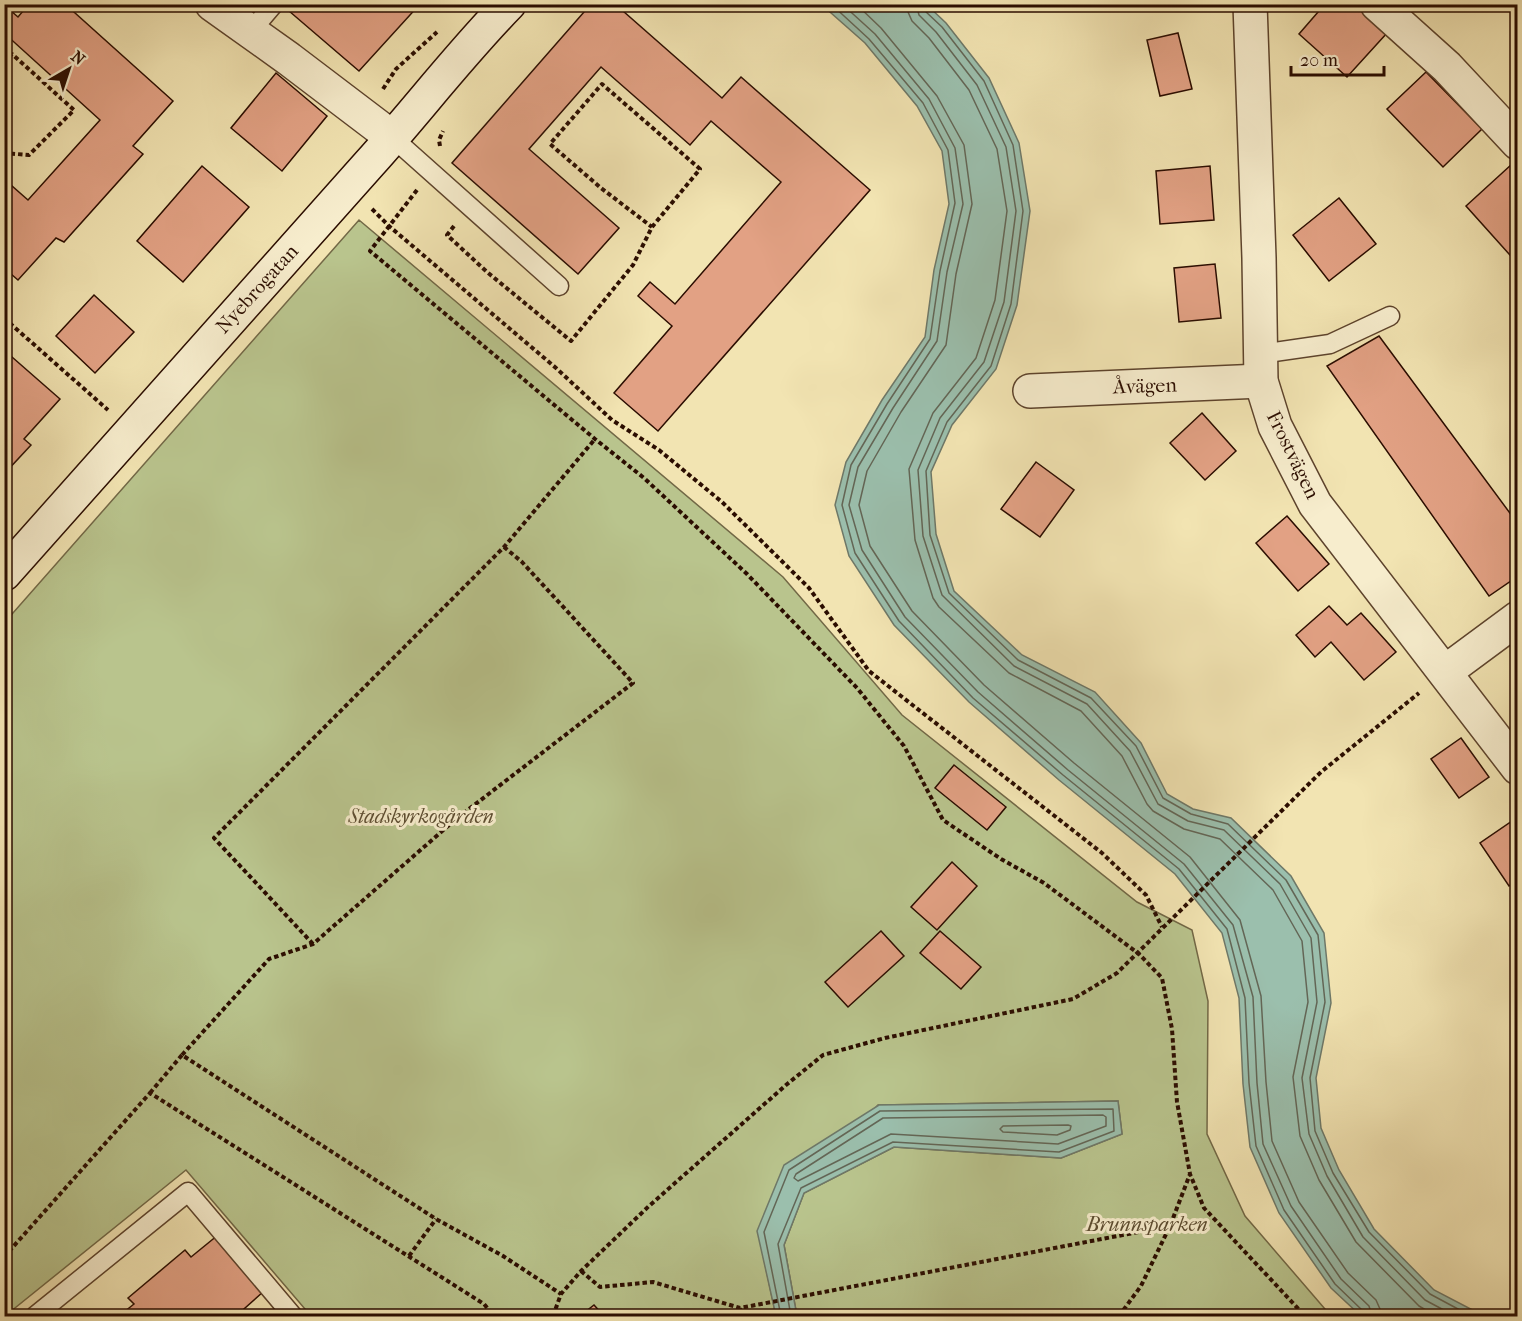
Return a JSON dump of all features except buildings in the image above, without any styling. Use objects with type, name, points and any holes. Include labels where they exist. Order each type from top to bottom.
[{"type":"street","points":[[212,4],[393,138]]},
{"type":"street","name":"Nyebrogatan","points":[[4,574],[393,138],[509,4]]},
{"type":"street","name":"Frostvägen","points":[[1250,4],[1259,258],[1260,367],[1275,426],[1316,504],[1518,768]]},
{"type":"street","points":[[1394,10],[1518,143]]},
{"type":"street","name":"Åvägen","points":[[1030,391],[1260,367]]},
{"type":"street","points":[[1445,672],[1518,618]]},
{"type":"lane","points":[[251,31],[274,4]]},
{"type":"lane","points":[[393,138],[559,286]]},
{"type":"lane","points":[[1260,367],[1330,344],[1390,316]]},
{"type":"lane","points":[[35,1317],[188,1192],[293,1317]]},
{"type":"path","points":[[365,117],[396,69],[443,26]]},
{"type":"path","points":[[4,62],[12,54],[74,110],[29,155],[4,153]]},
{"type":"path","points":[[470,207],[447,235],[487,272],[571,341],[633,265],[652,227],[700,169],[602,84],[550,144],[601,188],[652,227]]},
{"type":"path","points":[[447,122],[439,140],[440,162],[370,251],[644,478],[747,574],[857,688],[904,746],[943,820],[1001,859],[1044,883],[1139,954],[1162,978],[1172,1029],[1178,1102],[1190,1174],[1204,1208],[1305,1317]]},
{"type":"path","points":[[342,194],[364,213],[370,207],[389,226],[556,368],[612,420],[659,450],[722,502],[808,588],[868,671],[1102,853],[1146,894],[1162,927]]},
{"type":"path","points":[[4,318],[131,431]]},
{"type":"path","points":[[313,944],[214,838],[504,547],[595,439]]},
{"type":"path","points":[[4,1257],[269,959],[313,944],[456,819],[633,683],[522,562],[504,547]]},
{"type":"path","points":[[554,1317],[561,1294],[581,1271],[666,1191],[786,1084],[823,1055],[885,1038],[1073,999],[1117,973],[1139,954],[1175,914],[1321,772],[1445,672]]},
{"type":"path","points":[[182,1055],[436,1219],[503,1256],[561,1294]]},
{"type":"path","points":[[150,1093],[484,1304],[494,1317]]},
{"type":"path","points":[[1119,1317],[1141,1286],[1170,1226],[1190,1174]]},
{"type":"path","points":[[409,1256],[436,1219]]},
{"type":"path","points":[[581,1271],[600,1287],[653,1282],[740,1308],[1170,1226]]},
{"type":"path","points":[[740,1308],[741,1317]]},
{"type":"green space","name":"Stadskyrkogården","points":[[359,220],[783,577],[902,715],[1137,902],[1192,930],[1208,1001],[1207,1134],[1245,1216],[1331,1316],[797,1316],[784,1245],[804,1193],[894,1147],[1061,1158],[1122,1134],[1118,1101],[878,1105],[758,1231],[776,1316],[311,1316],[186,1170],[5,1316],[5,622]]},
{"type":"water","points":[[822,5],[927,5],[946,23],[989,78],[1019,143],[1030,211],[1017,305],[996,369],[952,425],[931,472],[936,534],[954,591],[1022,655],[1095,692],[1141,743],[1167,794],[1193,809],[1231,818],[1291,876],[1324,933],[1331,1003],[1316,1078],[1321,1128],[1339,1170],[1374,1229],[1434,1290],[1484,1316],[1361,1316],[1331,1288],[1279,1213],[1250,1147],[1243,1084],[1239,998],[1222,933],[1175,874],[1059,780],[969,702],[894,625],[849,556],[835,505],[846,462],[882,400],[925,337],[934,270],[949,204],[942,151],[917,106],[865,43]]},
{"type":"water","points":[[1118,1101],[1122,1134],[1061,1158],[894,1147],[804,1193],[784,1245],[797,1316],[776,1316],[757,1231],[784,1165],[879,1105]]},
{"type":"park label","name":"Brunnsparken","points":[[1147,1224]]}]
